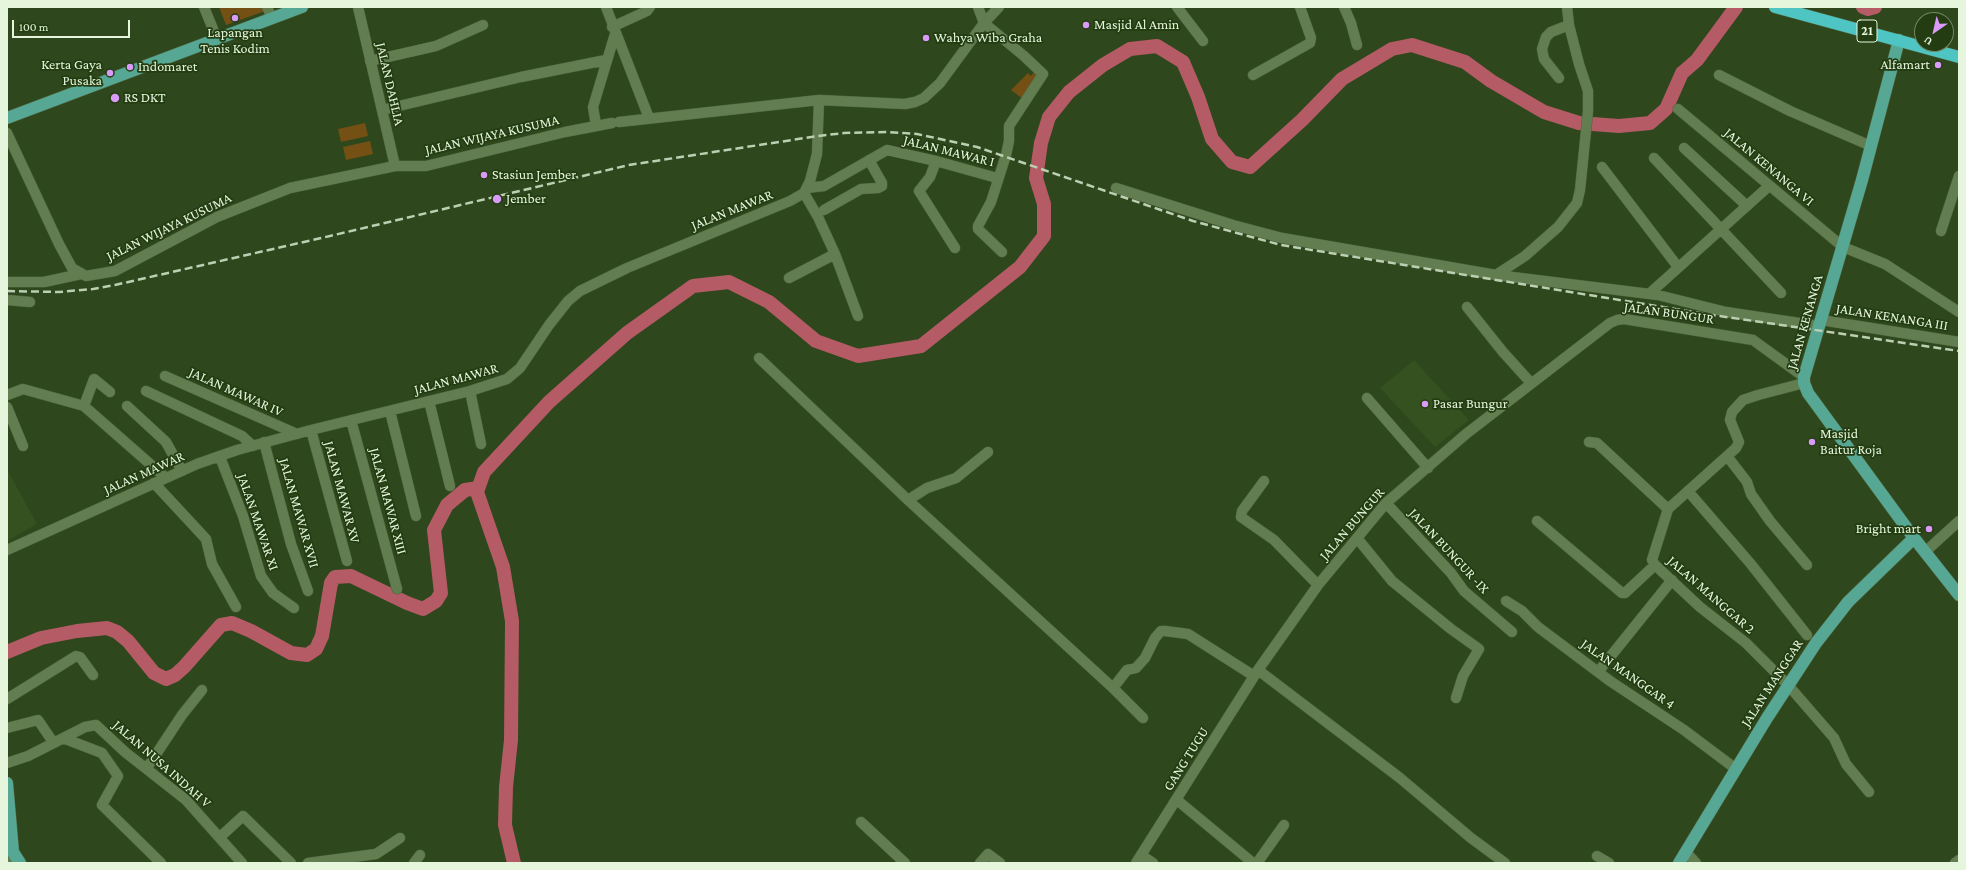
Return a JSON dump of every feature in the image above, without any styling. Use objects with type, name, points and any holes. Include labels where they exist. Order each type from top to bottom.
[{"type":"highway","name":"21","points":[[1775,7],[1959,57]]},
{"type":"main road","points":[[7,118],[217,39],[269,13],[302,7]]},
{"type":"main road","name":"JALAN KENANGA","points":[[1899,40],[1843,247],[1804,380],[1808,393],[1914,538],[1959,595]]},
{"type":"main road","name":"JALAN MANGGAR","points":[[1679,863],[1788,685],[1816,643],[1848,602],[1914,538]]},
{"type":"main road","points":[[7,783],[14,852],[13,862]]},
{"type":"street","points":[[204,7],[217,39]]},
{"type":"street","name":"JALAN DAHLIA","points":[[358,7],[395,166]]},
{"type":"street","points":[[606,7],[614,31],[649,118]]},
{"type":"street","points":[[596,125],[593,106],[614,31],[647,11],[650,7]]},
{"type":"street","points":[[978,7],[984,23],[1043,74],[1009,126],[1009,141],[991,202],[978,227],[1002,252]]},
{"type":"street","name":"JALAN WIJAYA KUSUMA","points":[[7,282],[44,282],[81,274],[86,276],[99,275],[115,271],[217,217],[290,188],[395,166],[426,166],[596,125],[819,100],[905,104],[924,98],[940,83],[984,23],[999,7]]},
{"type":"street","points":[[1176,7],[1203,41]]},
{"type":"street","points":[[1253,75],[1310,43],[1311,38],[1300,7]]},
{"type":"street","points":[[1344,7],[1351,23],[1357,45]]},
{"type":"street","points":[[1496,275],[1525,256],[1553,232],[1577,203],[1580,190],[1588,111],[1588,91],[1569,25],[1568,7]]},
{"type":"street","points":[[370,61],[436,46],[483,25]]},
{"type":"street","points":[[1559,78],[1544,59],[1542,49],[1546,37],[1551,32],[1569,25]]},
{"type":"street","points":[[382,110],[521,77],[606,60]]},
{"type":"street","points":[[1719,75],[1790,112],[1871,146]]},
{"type":"street","points":[[819,100],[817,154],[805,190],[835,254],[858,316]]},
{"type":"street","name":"JALAN KENANGA VI","points":[[1678,109],[1843,247],[1885,264],[1959,312]]},
{"type":"street","points":[[7,133],[59,244],[72,268],[81,274]]},
{"type":"street","points":[[1684,148],[1747,206]]},
{"type":"street","name":"JALAN MAWAR I","points":[[805,190],[824,186],[888,150],[936,161],[997,178]]},
{"type":"street","points":[[1654,158],[1781,293]]},
{"type":"street","points":[[824,210],[861,189],[878,188],[882,186],[882,183],[869,160]]},
{"type":"street","points":[[936,161],[928,182],[919,191],[955,248]]},
{"type":"street","points":[[1602,167],[1678,267]]},
{"type":"street","points":[[1941,231],[1956,193],[1959,176]]},
{"type":"street","points":[[1649,294],[1769,186]]},
{"type":"street","name":"JALAN KENANGA III","points":[[1116,188],[1233,225],[1282,238],[1496,275],[1649,294],[1726,312],[1959,342]]},
{"type":"street","name":"JALAN MAWAR","points":[[7,550],[182,471],[252,446],[470,391],[507,379],[520,368],[549,325],[568,301],[580,291],[627,268],[790,201],[805,190]]},
{"type":"street","points":[[789,278],[835,254]]},
{"type":"street","points":[[7,300],[30,302]]},
{"type":"street","points":[[1467,306],[1503,352],[1531,383]]},
{"type":"street","name":"JALAN BUNGUR","points":[[1256,673],[1318,586],[1386,503],[1466,434],[1610,323],[1624,319],[1753,340],[1804,380]]},
{"type":"street","points":[[759,358],[908,500],[1113,688],[1143,718]]},
{"type":"street","name":"JALAN MAWAR IV","points":[[165,376],[297,434]]},
{"type":"street","points":[[84,406],[94,379],[110,392]]},
{"type":"street","points":[[1589,442],[1597,443],[1666,511],[1736,448],[1738,442],[1730,420],[1732,412],[1743,400],[1804,380]]},
{"type":"street","points":[[7,395],[23,389],[84,406],[120,436],[166,478]]},
{"type":"street","points":[[146,391],[242,436],[252,446]]},
{"type":"street","points":[[470,391],[481,444]]},
{"type":"street","points":[[1367,398],[1428,468]]},
{"type":"street","points":[[429,401],[450,486]]},
{"type":"street","points":[[127,406],[166,442],[182,471]]},
{"type":"street","points":[[7,407],[23,446]]},
{"type":"street","points":[[390,411],[416,516]]},
{"type":"street","name":"JALAN MAWAR XIII","points":[[351,420],[397,589]]},
{"type":"street","name":"JALAN MAWAR XV","points":[[311,430],[346,561]]},
{"type":"street","name":"JALAN MAWAR XVII","points":[[264,442],[291,544],[308,591]]},
{"type":"street","points":[[908,500],[927,488],[956,478],[988,452]]},
{"type":"street","points":[[1727,456],[1747,482],[1751,494],[1770,521],[1807,565]]},
{"type":"street","name":"JALAN MAWAR XI","points":[[220,457],[243,516],[260,576],[273,593],[294,608]]},
{"type":"street","points":[[1264,481],[1242,511],[1241,517],[1274,540],[1318,586]]},
{"type":"street","points":[[154,483],[206,539],[212,564],[236,607]]},
{"type":"street","points":[[1688,491],[1750,563],[1807,635]]},
{"type":"street","name":"JALAN BUNGUR -IX","points":[[1386,503],[1451,572],[1464,591],[1512,632]]},
{"type":"street","name":"JALAN MANGGAR 2","points":[[1666,511],[1652,560],[1655,565],[1700,606],[1746,644],[1788,685],[1834,738],[1846,764],[1869,792]]},
{"type":"street","points":[[1538,521],[1622,593],[1625,593],[1655,565]]},
{"type":"street","points":[[1925,552],[1959,522]]},
{"type":"street","points":[[1356,538],[1392,581],[1451,629],[1479,649],[1463,676],[1456,698]]},
{"type":"street","points":[[1598,672],[1672,580]]},
{"type":"street","name":"JALAN MANGGAR 4","points":[[1506,601],[1522,611],[1538,627],[1598,672],[1684,730],[1736,769]]},
{"type":"street","points":[[1113,688],[1127,670],[1136,668],[1145,658],[1155,638],[1161,632],[1165,631],[1188,634],[1256,673],[1400,778],[1472,838],[1505,863]]},
{"type":"street","points":[[7,699],[76,656],[80,657],[94,675]]},
{"type":"street","name":"GANG TUGU","points":[[1139,859],[1256,673]]},
{"type":"street","points":[[147,768],[182,715],[202,690]]},
{"type":"street","points":[[7,728],[38,720],[58,740],[102,754],[118,776],[102,805],[161,863]]},
{"type":"street","name":"JALAN NUSA INDAH V","points":[[7,763],[28,756],[85,727],[96,725],[125,752],[186,800],[242,863]]},
{"type":"street","points":[[1177,800],[1253,863]]},
{"type":"street","points":[[220,837],[243,816],[291,863]]},
{"type":"street","points":[[861,822],[905,863]]},
{"type":"street","points":[[1257,863],[1284,825]]},
{"type":"street","points":[[308,863],[376,854],[400,838]]},
{"type":"street","points":[[1686,852],[1696,863]]},
{"type":"street","points":[[980,863],[988,854],[1000,863]]},
{"type":"street","points":[[1597,856],[1609,863]]},
{"type":"street","points":[[1139,859],[1153,863]]},
{"type":"street","points":[[1955,863],[1959,860]]},
{"type":"shaded area","name":"Lapangan Tenis Kodim","points":[[219,7],[264,7],[265,11],[226,25]]},
{"type":"shaded area","points":[[1035,71],[1040,76],[1023,99],[1011,90],[1028,73],[1031,76]]},
{"type":"shaded area","points":[[365,123],[368,136],[341,142],[338,129]]},
{"type":"shaded area","points":[[370,141],[373,154],[346,160],[343,147]]},
{"type":"shaded area","name":"Pasar Bungur","points":[[1414,360],[1469,420],[1435,447],[1380,388]]},
{"type":"shaded area","points":[[7,469],[37,524],[7,541]]},
{"type":"waterway","points":[[514,863],[505,825],[506,787],[511,740],[512,621],[503,567],[477,492],[484,472],[549,402],[627,333],[693,286],[729,282],[769,302],[816,341],[858,356],[921,346],[1020,267],[1044,236],[1044,204],[1036,178],[1041,143],[1049,117],[1069,92],[1103,65],[1130,49],[1157,46],[1183,62],[1198,97],[1212,139],[1232,162],[1250,167],[1302,120],[1342,79],[1392,49],[1412,45],[1465,62],[1491,81],[1544,112],[1579,123],[1619,126],[1650,123],[1666,109],[1682,73],[1697,60],[1736,7]]},
{"type":"waterway","points":[[1863,7],[1868,9],[1875,7]]},
{"type":"waterway","points":[[7,652],[41,638],[77,631],[107,628],[117,632],[128,641],[154,673],[166,679],[175,675],[184,667],[221,625],[232,623],[251,631],[291,653],[307,655],[316,649],[322,636],[331,583],[335,577],[351,576],[407,603],[423,609],[436,601],[441,593],[434,530],[447,505],[465,490],[478,488]]},
{"type":"railway","points":[[7,291],[59,292],[93,289],[115,285],[629,165],[818,136],[844,133],[887,132],[917,134],[977,147],[1193,221],[1281,245],[1706,314],[1959,351]]},
{"type":"place","name":"Lapangan Tenis Kodim","points":[[235,18]]},
{"type":"place","name":"Masjid Al Amin","points":[[1086,25]]},
{"type":"place","name":"Wahya Wiba Graha","points":[[926,38]]},
{"type":"place","name":"Alfamart","points":[[1938,65]]},
{"type":"place","name":"Indomaret","points":[[130,67]]},
{"type":"place","name":"Kerta Gaya Pusaka","points":[[110,73]]},
{"type":"place","name":"RS DKT","points":[[115,98]]},
{"type":"place","name":"Stasiun Jember","points":[[484,175]]},
{"type":"place","name":"Jember","points":[[497,199]]},
{"type":"place","name":"Pasar Bungur","points":[[1425,404]]},
{"type":"place","name":"Masjid Baitur Roja","points":[[1812,442]]},
{"type":"place","name":"Bright mart","points":[[1929,529]]}]
